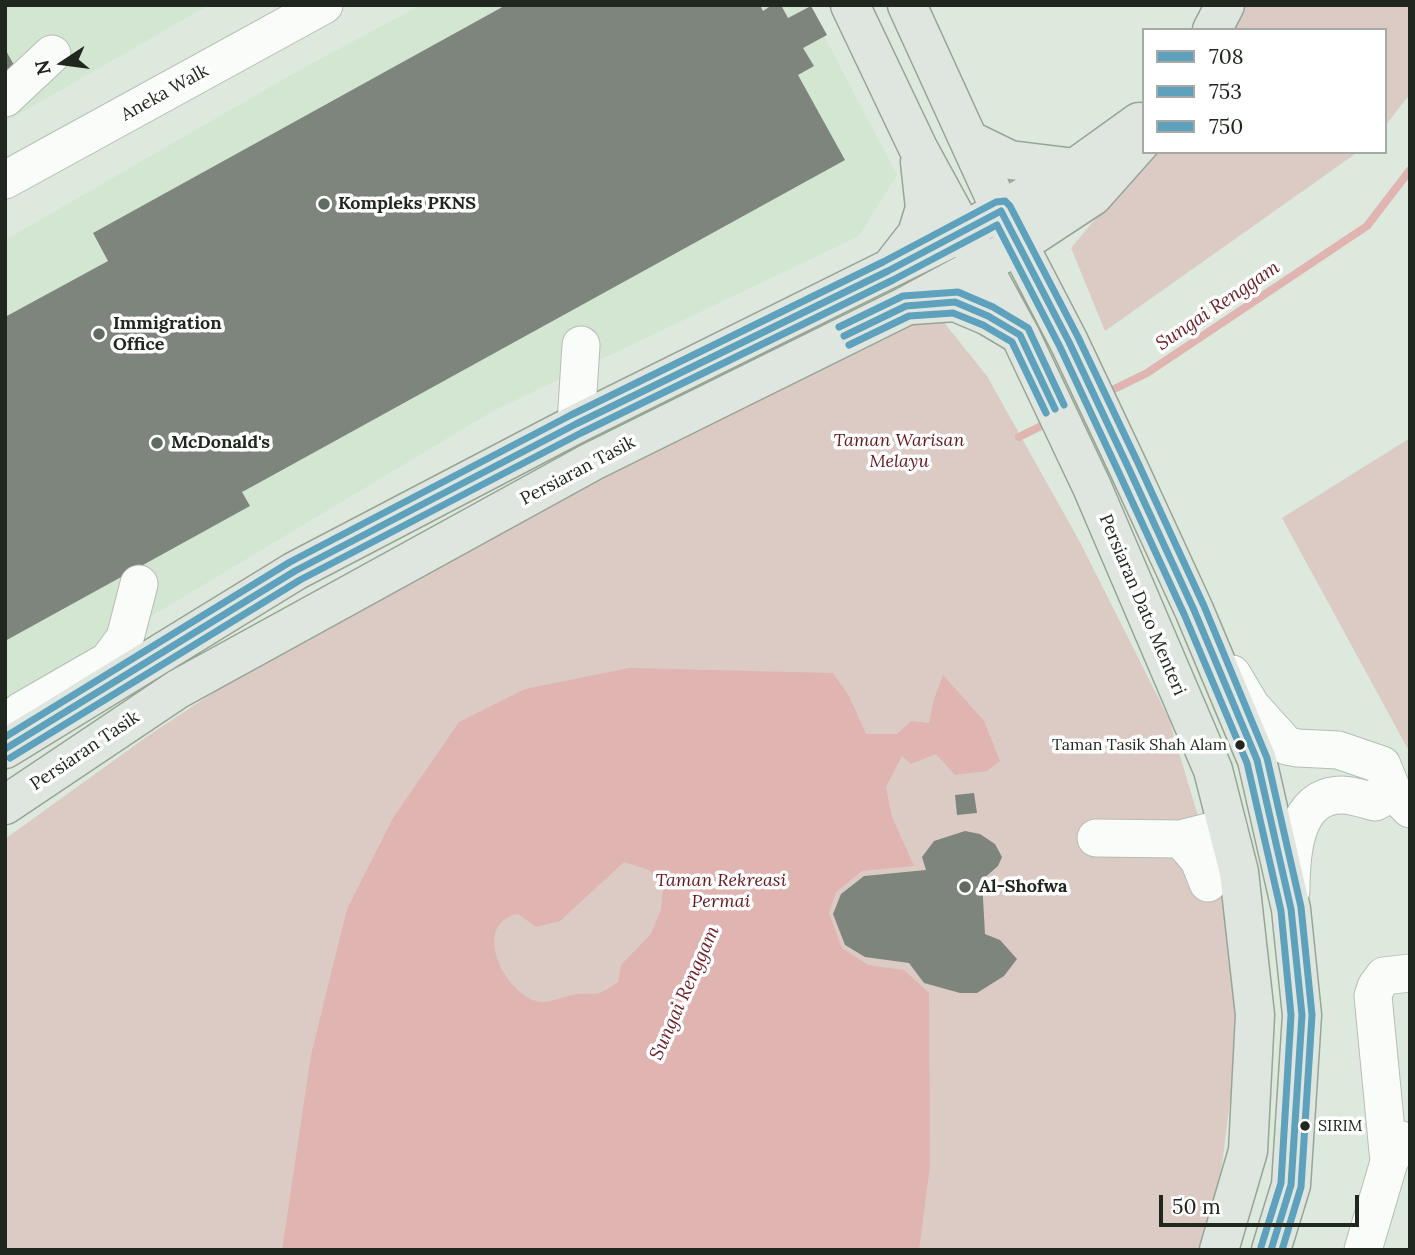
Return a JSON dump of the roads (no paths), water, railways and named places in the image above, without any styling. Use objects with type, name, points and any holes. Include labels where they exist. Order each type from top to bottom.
[{"type":"main road","name":"Persiaran Dato Menteri","points":[[850,5],[918,148],[1026,348],[1092,487],[1213,770],[1239,872],[1255,1016],[1248,1151],[1219,1250]]},
{"type":"main road","points":[[907,5],[1017,246],[1069,342],[1129,469],[1194,610],[1257,760],[1291,909],[1302,1014],[1291,1185],[1271,1250]]},
{"type":"main road","points":[[1213,28],[1225,5]]},
{"type":"main road","points":[[5,749],[140,648],[295,571],[576,424],[963,232],[1075,168],[1142,120]]},
{"type":"main road","points":[[969,140],[1010,160],[1075,168]]},
{"type":"main road","name":"Persiaran Tasik","points":[[5,805],[178,689],[591,462],[906,306],[1017,246],[1093,197],[1142,140]]},
{"type":"main road","points":[[888,271],[917,234],[925,208],[918,148]]},
{"type":"main road","points":[[906,306],[955,302],[988,316],[1026,348]]},
{"type":"main road","points":[[576,424],[591,462]]},
{"type":"street","name":"Aneka Walk","points":[[5,180],[324,5]]},
{"type":"street","points":[[5,98],[52,54]]},
{"type":"street","points":[[576,424],[581,345]]},
{"type":"street","points":[[139,584],[140,648],[178,689]]},
{"type":"street","points":[[1194,610],[1251,706],[1287,746],[1338,750],[1382,765],[1401,800],[1375,802],[1343,794],[1328,797],[1311,807],[1297,827],[1291,874],[1291,909]]},
{"type":"street","points":[[5,724],[21,711],[108,661],[140,648]]},
{"type":"street","points":[[1096,838],[1181,839],[1228,827]]},
{"type":"street","points":[[1181,839],[1199,860],[1208,883]]},
{"type":"street","points":[[1389,1162],[1373,996],[1376,986],[1384,976],[1410,973]]},
{"type":"street","points":[[1363,1250],[1389,1162],[1410,1124]]},
{"type":"water","name":"Taman Tasik Shah Alam","points":[[629,668],[833,673],[849,696],[866,734],[897,734],[911,721],[929,723],[943,675],[984,721],[1000,761],[987,771],[955,775],[936,754],[911,764],[902,756],[886,787],[892,817],[914,866],[862,871],[836,892],[829,913],[842,948],[868,965],[904,970],[929,993],[930,1166],[919,1250],[282,1250],[311,1055],[347,909],[393,818],[459,722],[525,689]],"holes":[[[624,862],[649,870],[663,887],[661,910],[651,934],[621,965],[618,982],[599,993],[541,1002],[524,995],[513,985],[497,958],[494,944],[496,931],[504,920],[518,914],[536,927],[560,921]]]},
{"type":"waterway","name":"Sungai Renggam","points":[[1106,393],[1147,373],[1367,226],[1410,170]]},
{"type":"waterway","name":"Sungai Renggam","points":[[1019,437],[1051,421]]},
{"type":"place","name":"Kompleks PKNS","points":[[324,204]]},
{"type":"place","name":"Immigration Office","points":[[99,334]]},
{"type":"place","name":"McDonald's","points":[[157,443]]},
{"type":"place","name":"Taman Tasik Shah Alam","points":[[1240,745]]},
{"type":"place","name":"Al-Shofwa","points":[[965,887]]},
{"type":"place","name":"SIRIM","points":[[1305,1126]]},
{"type":"park label","name":"Taman Warisan Melayu","points":[[899,451]]},
{"type":"park label","name":"Taman Rekreasi Permai","points":[[721,891]]}]
